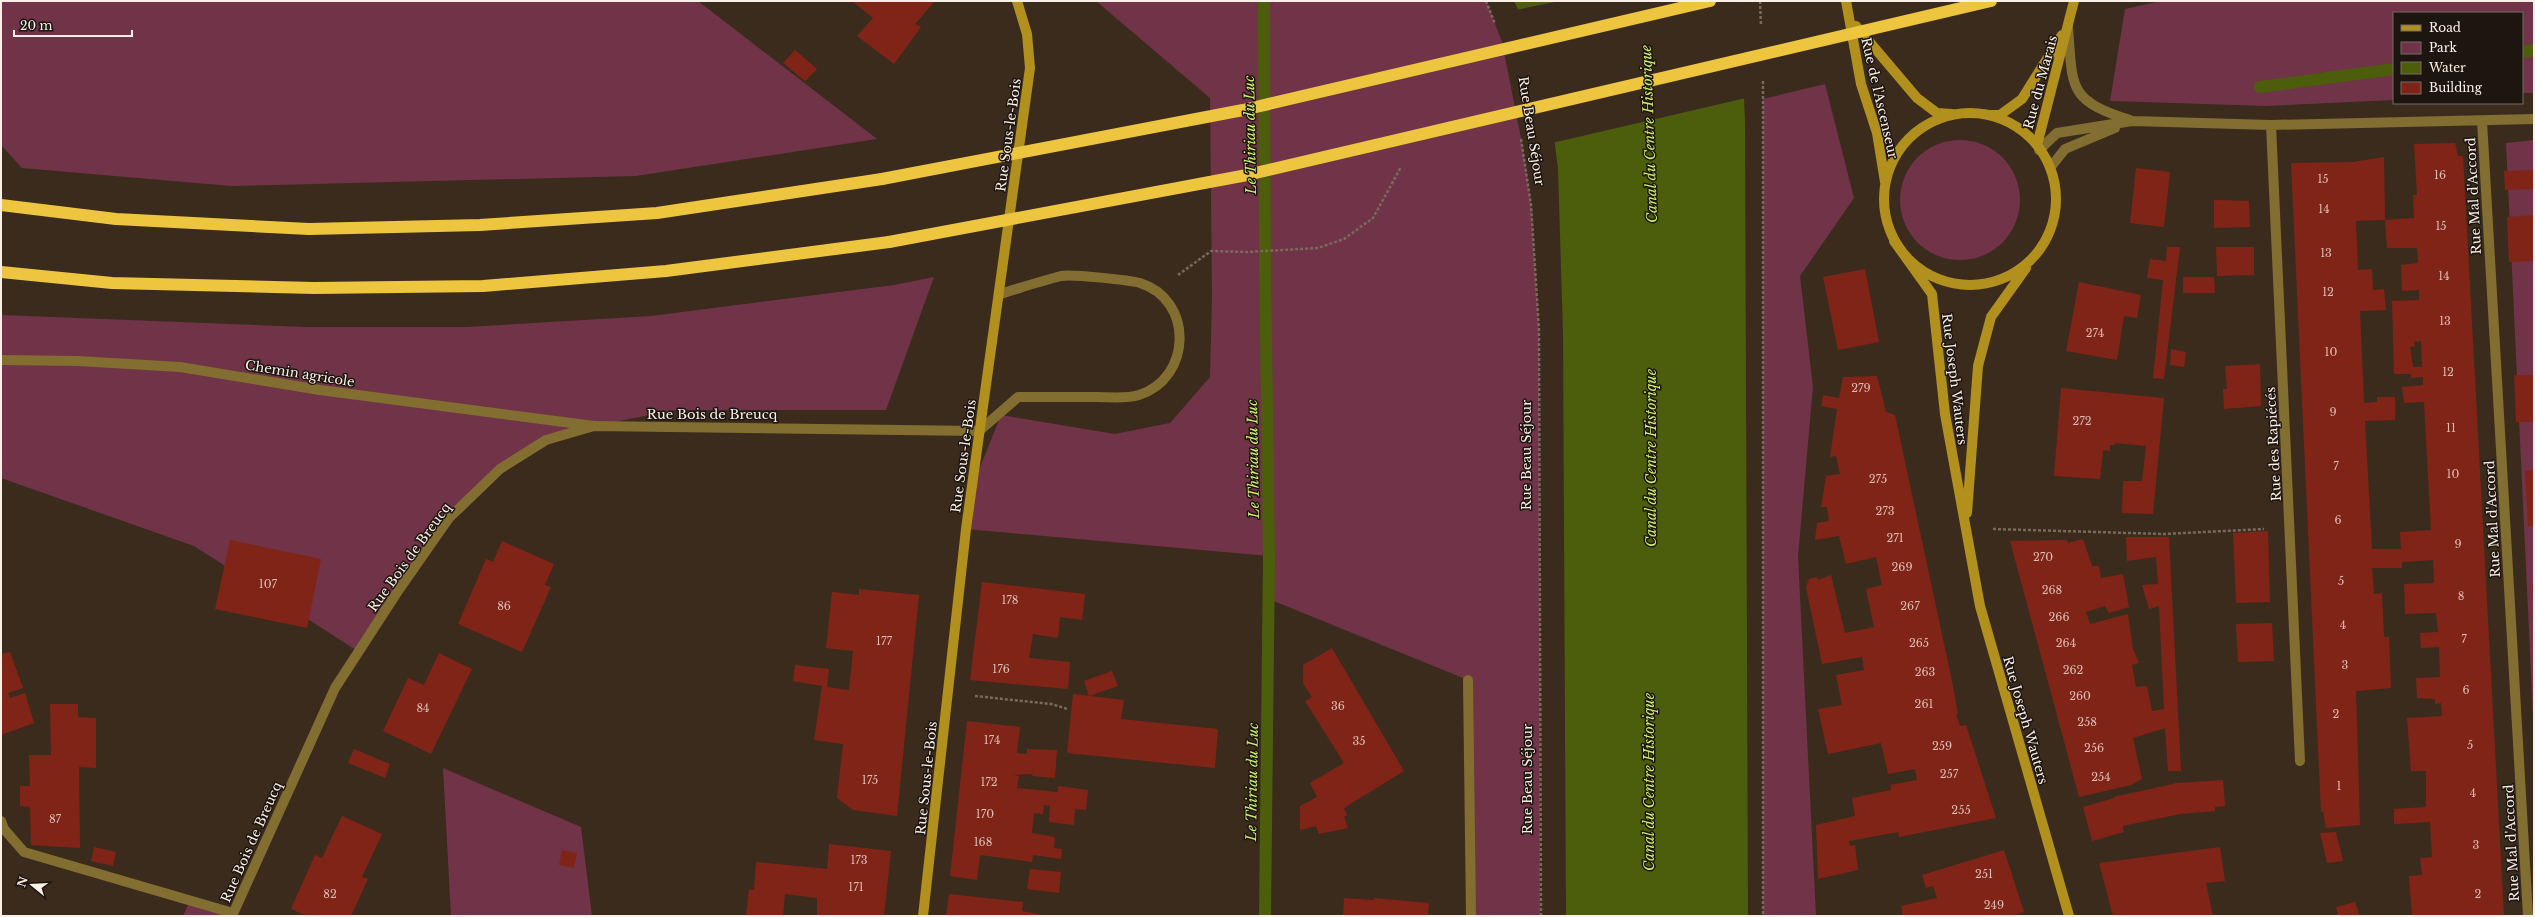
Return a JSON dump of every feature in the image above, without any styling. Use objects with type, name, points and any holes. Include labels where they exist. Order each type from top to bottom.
[{"type":"highway","points":[[1,206],[116,219],[309,229],[480,225],[658,213],[882,179],[1243,110],[1710,1]]},
{"type":"highway","points":[[1,272],[127,283],[314,288],[483,286],[666,271],[889,242],[1247,175],[1991,1]]},
{"type":"street","name":"Rue Sous-le-Bois","points":[[924,916],[948,693],[979,431],[1000,294],[1030,68],[1026,34],[1017,1]]},
{"type":"street","name":"Rue de l'Ascenseur","points":[[1846,1],[1861,84],[1877,133],[1885,184]]},
{"type":"street","name":"Rue du Marais","points":[[2038,147],[2074,1]]},
{"type":"street","name":"Rue de l'Ascenseur","points":[[1850,18],[1917,98],[1937,113],[1954,115]]},
{"type":"street","name":"Rue du Marais","points":[[1987,115],[2000,115],[2022,99],[2068,26]]},
{"type":"street","name":"Rue Mal d'Accord","points":[[2068,26],[2073,81],[2084,99],[2100,111],[2132,121]]},
{"type":"street","points":[[1971,113],[1987,115],[2017,127],[2038,147],[2050,168],[2056,192],[2054,216],[2046,240],[2031,260],[2010,276],[1985,284],[1958,285],[1933,277],[1922,270],[1911,262],[1894,241],[1887,223],[1884,204],[1885,184],[1893,160],[1909,139],[1929,123],[1954,115],[1971,113]]},
{"type":"street","name":"Rue Mal d'Accord","points":[[2038,147],[2057,133],[2132,121],[2271,125],[2534,119]]},
{"type":"street","name":"Rue Mal d'Accord","points":[[2050,168],[2065,149],[2132,121]]},
{"type":"street","name":"Rue Mal d'Accord","points":[[2482,121],[2528,916]]},
{"type":"street","name":"Rue des Rapiécés","points":[[2271,125],[2300,761]]},
{"type":"street","name":"Rue Joseph Wauters","points":[[1894,241],[1932,294],[1945,414],[1980,606],[2069,916]]},
{"type":"street","name":"Rue Joseph Wauters","points":[[1966,530],[1971,434],[1978,366],[1991,317],[2031,260]]},
{"type":"street","points":[[979,431],[1018,397],[1119,397],[1138,395],[1156,386],[1169,373],[1178,357],[1181,339],[1178,320],[1169,304],[1156,291],[1139,283],[1063,276],[1000,294]]},
{"type":"street","name":"Chemin agricole","points":[[1,360],[78,361],[180,367],[320,390],[594,426]]},
{"type":"street","name":"Rue Bois de Breucq","points":[[233,914],[335,688],[396,594],[449,518],[500,469],[546,440],[594,426],[979,431]]},
{"type":"street","points":[[1468,680],[1471,916]]},
{"type":"street","points":[[1,821],[4,829],[24,852],[233,914]]},
{"type":"path","points":[[1486,1],[1497,29]]},
{"type":"path","points":[[1760,1],[1761,31]]},
{"type":"path","points":[[1763,76],[1763,916]]},
{"type":"path","name":"Rue Beau Séjour","points":[[1521,136],[1531,205],[1539,330],[1541,916]]},
{"type":"path","points":[[1156,291],[1211,251],[1247,252],[1318,248],[1344,239],[1373,218],[1403,163]]},
{"type":"path","points":[[2005,529],[2164,534],[2289,528]]},
{"type":"path","points":[[948,693],[1051,704],[1068,709]]},
{"type":"green space","points":[[1,1],[698,1],[877,139],[636,176],[231,186],[22,168],[1,145]]},
{"type":"green space","points":[[1096,1],[1486,1],[1487,3],[1502,42],[1522,143],[1531,205],[1539,330],[1540,916],[1471,916],[1468,680],[1269,599],[1269,556],[966,529],[973,485],[1001,415],[1115,434],[1170,423],[1210,377],[1212,296],[1210,98]]},
{"type":"green space","points":[[2161,1],[2534,1],[2534,93],[2523,93],[2523,12],[2393,12],[2393,100],[2266,106],[2110,101],[2125,9]]},
{"type":"green space","points":[[1825,84],[1854,198],[1800,276],[1813,387],[1798,556],[1816,916],[1763,916],[1763,99]]},
{"type":"green space","points":[[1960,140],[1983,145],[1993,150],[2002,158],[2010,167],[2015,177],[2020,200],[2015,223],[2010,233],[2002,242],[1993,250],[1983,255],[1960,260],[1937,255],[1927,250],[1918,242],[1910,233],[1905,223],[1900,200],[1905,177],[1910,167],[1918,158],[1927,150],[1937,145]]},
{"type":"green space","points":[[2534,140],[2534,738],[2506,143]]},
{"type":"green space","points":[[934,277],[886,410],[675,410],[594,426],[546,440],[500,469],[449,518],[359,652],[194,546],[1,478],[1,315],[306,327],[467,327],[651,316],[894,285]]},
{"type":"green space","points":[[443,768],[581,827],[592,916],[451,916]]},
{"type":"green space","points":[[190,900],[232,916],[183,916]]},
{"type":"water","name":"Canal du Centre Historique","points":[[1514,1],[1740,1],[1745,122],[1748,916],[1566,916],[1563,334],[1558,168],[1549,101],[1525,24]]},
{"type":"pier","points":[[1559,1],[1742,1],[1746,98],[1552,143],[1547,101],[1523,25],[1516,10]]},
{"type":"building","points":[[852,1],[935,1],[915,24],[921,27],[894,64],[857,36],[873,18]]},
{"type":"building","points":[[795,50],[817,69],[805,81],[783,63]]},
{"type":"building","points":[[2455,143],[2458,156],[2463,156],[2504,916],[2412,916],[2409,876],[2422,875],[2420,858],[2432,857],[2430,822],[2394,824],[2394,809],[2426,807],[2426,771],[2411,771],[2407,718],[2442,716],[2441,703],[2435,704],[2435,699],[2417,698],[2416,678],[2440,677],[2439,647],[2421,648],[2420,633],[2438,632],[2436,613],[2405,614],[2404,584],[2434,583],[2433,560],[2402,562],[2402,568],[2372,568],[2374,594],[2382,593],[2384,637],[2389,637],[2391,688],[2356,691],[2360,825],[2326,828],[2323,811],[2321,812],[2291,163],[2353,162],[2384,157],[2385,220],[2414,218],[2413,195],[2417,195],[2414,144]],"holes":[[[2385,220],[2387,248],[2417,248],[2418,263],[2401,265],[2402,291],[2419,290],[2419,300],[2392,301],[2394,374],[2411,374],[2411,378],[2423,377],[2423,385],[2402,387],[2404,403],[2424,402],[2431,530],[2400,532],[2401,549],[2372,549],[2365,421],[2395,420],[2395,397],[2377,397],[2377,402],[2364,403],[2360,311],[2386,310],[2384,289],[2373,290],[2372,269],[2358,270],[2356,221]],[[2421,341],[2422,367],[2413,367],[2410,347],[2415,346],[2414,342]]]},
{"type":"building","points":[[2136,168],[2170,172],[2164,227],[2130,223]]},
{"type":"building","points":[[2534,170],[2534,189],[2505,190],[2504,171]]},
{"type":"building","points":[[2214,200],[2249,201],[2250,227],[2214,228]]},
{"type":"building","points":[[2534,215],[2534,261],[2509,262],[2507,217]]},
{"type":"building","points":[[2167,247],[2180,247],[2164,379],[2153,378],[2163,280],[2147,278],[2150,259],[2166,261]]},
{"type":"building","points":[[2216,247],[2254,247],[2254,275],[2217,276]]},
{"type":"building","points":[[1865,269],[1879,342],[1838,350],[1823,277]]},
{"type":"building","points":[[2183,277],[2214,277],[2215,293],[2183,293]]},
{"type":"building","points":[[2079,282],[2141,295],[2137,318],[2124,316],[2117,360],[2066,351]]},
{"type":"building","points":[[2171,349],[2186,352],[2184,367],[2170,365]]},
{"type":"building","points":[[2260,364],[2261,406],[2224,409],[2223,389],[2227,389],[2225,366]]},
{"type":"building","points":[[2514,375],[2534,375],[2534,422],[2516,422]]},
{"type":"building","points":[[1877,376],[1886,412],[1895,415],[1952,681],[1958,714],[1956,714],[1960,726],[1966,725],[1996,818],[1899,837],[1898,832],[1849,841],[1850,846],[1855,845],[1858,870],[1818,879],[1816,825],[1855,816],[1852,798],[1891,790],[1890,785],[1917,780],[1915,769],[1888,774],[1881,743],[1828,754],[1818,709],[1842,705],[1836,675],[1864,670],[1862,657],[1822,664],[1806,587],[1809,579],[1817,577],[1818,580],[1831,575],[1845,633],[1874,627],[1866,589],[1882,585],[1876,557],[1846,564],[1839,536],[1815,540],[1817,523],[1829,521],[1827,507],[1821,507],[1826,476],[1840,474],[1836,456],[1830,457],[1837,409],[1821,406],[1823,395],[1839,398],[1843,377]]},
{"type":"building","points":[[2061,388],[2164,398],[2153,514],[2122,513],[2123,481],[2142,481],[2146,446],[2115,443],[2115,445],[2110,445],[2110,451],[2103,450],[2100,479],[2054,476]]},
{"type":"building","points":[[2534,470],[2534,526],[2528,526],[2525,471]]},
{"type":"building","points":[[2268,531],[2270,602],[2236,603],[2233,533]]},
{"type":"building","points":[[2126,537],[2169,537],[2181,771],[2168,771],[2165,728],[2133,738],[2142,779],[2131,785],[2079,797],[2010,541],[2067,540],[2068,543],[2083,539],[2092,566],[2099,566],[2101,578],[2123,574],[2129,607],[2109,613],[2105,606],[2086,612],[2090,624],[2128,614],[2133,649],[2139,663],[2132,665],[2136,687],[2147,686],[2152,711],[2164,709],[2159,606],[2149,609],[2142,585],[2158,584],[2156,557],[2127,561]]},
{"type":"building","points":[[230,540],[321,559],[307,628],[215,609]]},
{"type":"building","points":[[502,541],[554,564],[545,585],[551,587],[522,652],[458,624],[486,559],[493,562]]},
{"type":"building","points":[[982,582],[1085,594],[1082,620],[1060,617],[1058,638],[1033,634],[1029,658],[1070,662],[1068,689],[970,680]]},
{"type":"building","points":[[2532,585],[2534,585],[2534,600],[2533,600]]},
{"type":"building","points":[[859,589],[919,595],[897,816],[853,810],[837,798],[843,744],[814,740],[822,686],[793,681],[795,665],[829,669],[827,687],[849,690],[853,651],[826,648],[832,592],[859,595]]},
{"type":"building","points":[[2272,623],[2274,661],[2238,662],[2236,624]]},
{"type":"building","points":[[1332,648],[1404,771],[1344,808],[1347,815],[1344,817],[1348,828],[1319,834],[1316,826],[1300,830],[1300,806],[1317,797],[1310,783],[1344,763],[1305,701],[1312,697],[1303,683],[1303,665]]},
{"type":"building","points":[[10,652],[23,688],[8,693],[10,698],[25,693],[34,723],[1,735],[1,654]]},
{"type":"building","points":[[439,653],[472,669],[431,754],[383,731],[408,678],[424,685]]},
{"type":"building","points":[[1112,671],[1118,686],[1089,696],[1084,681]]},
{"type":"building","points":[[1073,694],[1124,700],[1121,719],[1218,729],[1215,768],[1067,753]]},
{"type":"building","points":[[50,704],[78,704],[78,717],[96,718],[96,768],[79,767],[80,848],[31,845],[30,807],[20,806],[20,786],[30,786],[29,755],[51,755]]},
{"type":"building","points":[[967,721],[1020,727],[1017,753],[1027,754],[1027,749],[1057,750],[1055,778],[1032,776],[1033,763],[1032,774],[1013,775],[1019,776],[1017,788],[1058,792],[1058,786],[1088,790],[1086,810],[1075,809],[1074,825],[1049,822],[1050,806],[1044,805],[1043,814],[1034,813],[1032,833],[1055,837],[1054,848],[1062,849],[1061,859],[1033,855],[1032,862],[980,855],[977,880],[950,876]]},
{"type":"building","points":[[354,749],[390,764],[385,778],[348,763]]},
{"type":"building","points":[[2223,780],[2225,806],[2215,807],[2215,811],[2180,814],[2123,826],[2124,832],[2092,841],[2083,807],[2114,797],[2177,783]]},
{"type":"building","points":[[342,816],[382,834],[362,877],[368,879],[351,916],[307,916],[291,909],[315,855],[322,858]]},
{"type":"building","points":[[2336,832],[2343,861],[2327,863],[2320,833]]},
{"type":"building","points":[[829,844],[891,851],[884,916],[817,916],[817,898],[785,894],[783,916],[746,916],[749,889],[754,890],[756,862],[827,869]]},
{"type":"building","points":[[94,847],[116,852],[113,866],[91,861]]},
{"type":"building","points":[[2220,847],[2225,881],[2206,883],[2213,916],[2113,916],[2099,863]]},
{"type":"building","points":[[562,850],[577,853],[574,868],[559,865]]},
{"type":"building","points":[[2004,850],[2024,912],[2011,916],[1903,916],[1901,906],[1937,898],[1933,886],[1926,888],[1922,875]]},
{"type":"building","points":[[1030,869],[1061,872],[1059,893],[1027,889]]},
{"type":"building","points":[[949,894],[1023,902],[1022,911],[1047,916],[946,916]]},
{"type":"building","points":[[1344,898],[1374,900],[1374,898],[1429,903],[1428,916],[1343,916]]},
{"type":"building","points":[[2355,902],[2360,916],[2338,916],[2336,907]]},
{"type":"waterway","name":"Le Thiriau du Luc","points":[[1264,1],[1265,265],[1269,556],[1265,916]]},
{"type":"waterway","points":[[2523,52],[2534,50]]},
{"type":"waterway","points":[[2260,87],[2393,69]]}]
